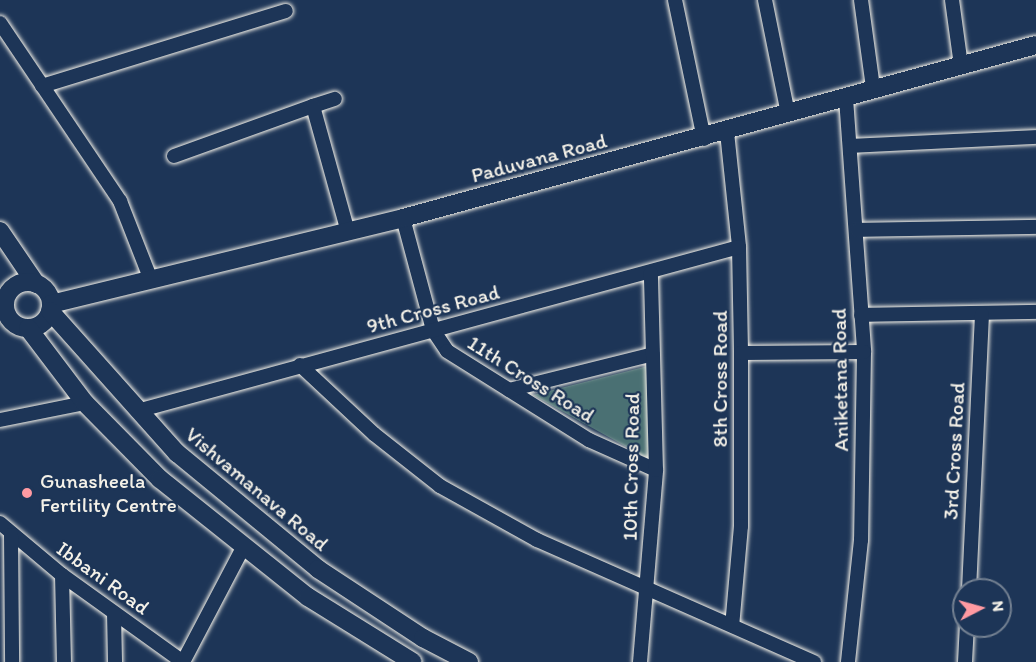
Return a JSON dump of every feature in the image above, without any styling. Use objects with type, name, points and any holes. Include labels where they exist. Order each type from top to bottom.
[{"type":"main road","name":"Paduvana Road","points":[[50,308],[151,280],[403,218],[704,139],[873,88],[1036,45]]},
{"type":"main road","points":[[0,231],[36,284],[45,291],[50,308],[42,323],[28,328]]},
{"type":"main road","points":[[36,284],[17,285],[3,298],[9,319],[28,328],[85,403],[160,479],[308,597],[413,662]]},
{"type":"main road","name":"Vishvamanava Road","points":[[50,308],[137,411],[177,453],[318,569],[423,638],[469,662]]},
{"type":"street","points":[[675,0],[704,139]]},
{"type":"street","points":[[765,0],[788,114]]},
{"type":"street","points":[[861,0],[873,88]]},
{"type":"street","points":[[952,0],[961,66]]},
{"type":"street","points":[[42,86],[286,11]]},
{"type":"street","points":[[0,23],[120,201],[151,280]]},
{"type":"street","name":"Aniketana Road","points":[[846,98],[864,352],[861,540],[848,662]]},
{"type":"street","points":[[174,156],[335,99]]},
{"type":"street","points":[[313,106],[348,232]]},
{"type":"street","name":"8th Cross Road","points":[[727,132],[740,247],[741,526],[732,626]]},
{"type":"street","points":[[851,146],[1036,137]]},
{"type":"street","name":"11th Cross Road","points":[[403,218],[433,330],[447,351],[589,440],[656,470]]},
{"type":"street","points":[[856,230],[1036,227]]},
{"type":"street","name":"9th Cross Road","points":[[137,411],[740,247]]},
{"type":"street","name":"10th Cross Road","points":[[640,662],[649,590],[656,470],[651,273]]},
{"type":"street","points":[[861,315],[1036,312]]},
{"type":"street","name":"3rd Cross Road","points":[[970,578],[982,314]]},
{"type":"street","points":[[741,353],[864,352]]},
{"type":"street","points":[[509,390],[653,354]]},
{"type":"street","points":[[300,365],[374,434],[440,486],[537,540],[814,662]]},
{"type":"street","points":[[0,420],[85,403]]},
{"type":"street","name":"Ibbani Road","points":[[0,523],[11,535],[114,613],[164,655],[183,662]]},
{"type":"street","points":[[11,535],[12,662]]},
{"type":"street","points":[[183,662],[244,546]]},
{"type":"street","points":[[62,575],[64,662]]},
{"type":"street","points":[[114,613],[115,662]]},
{"type":"street","points":[[965,662],[966,638]]},
{"type":"green space","points":[[648,366],[650,460],[533,395]]},
{"type":"place","name":"Gunasheela Fertility Centre","points":[[27,493]]}]
